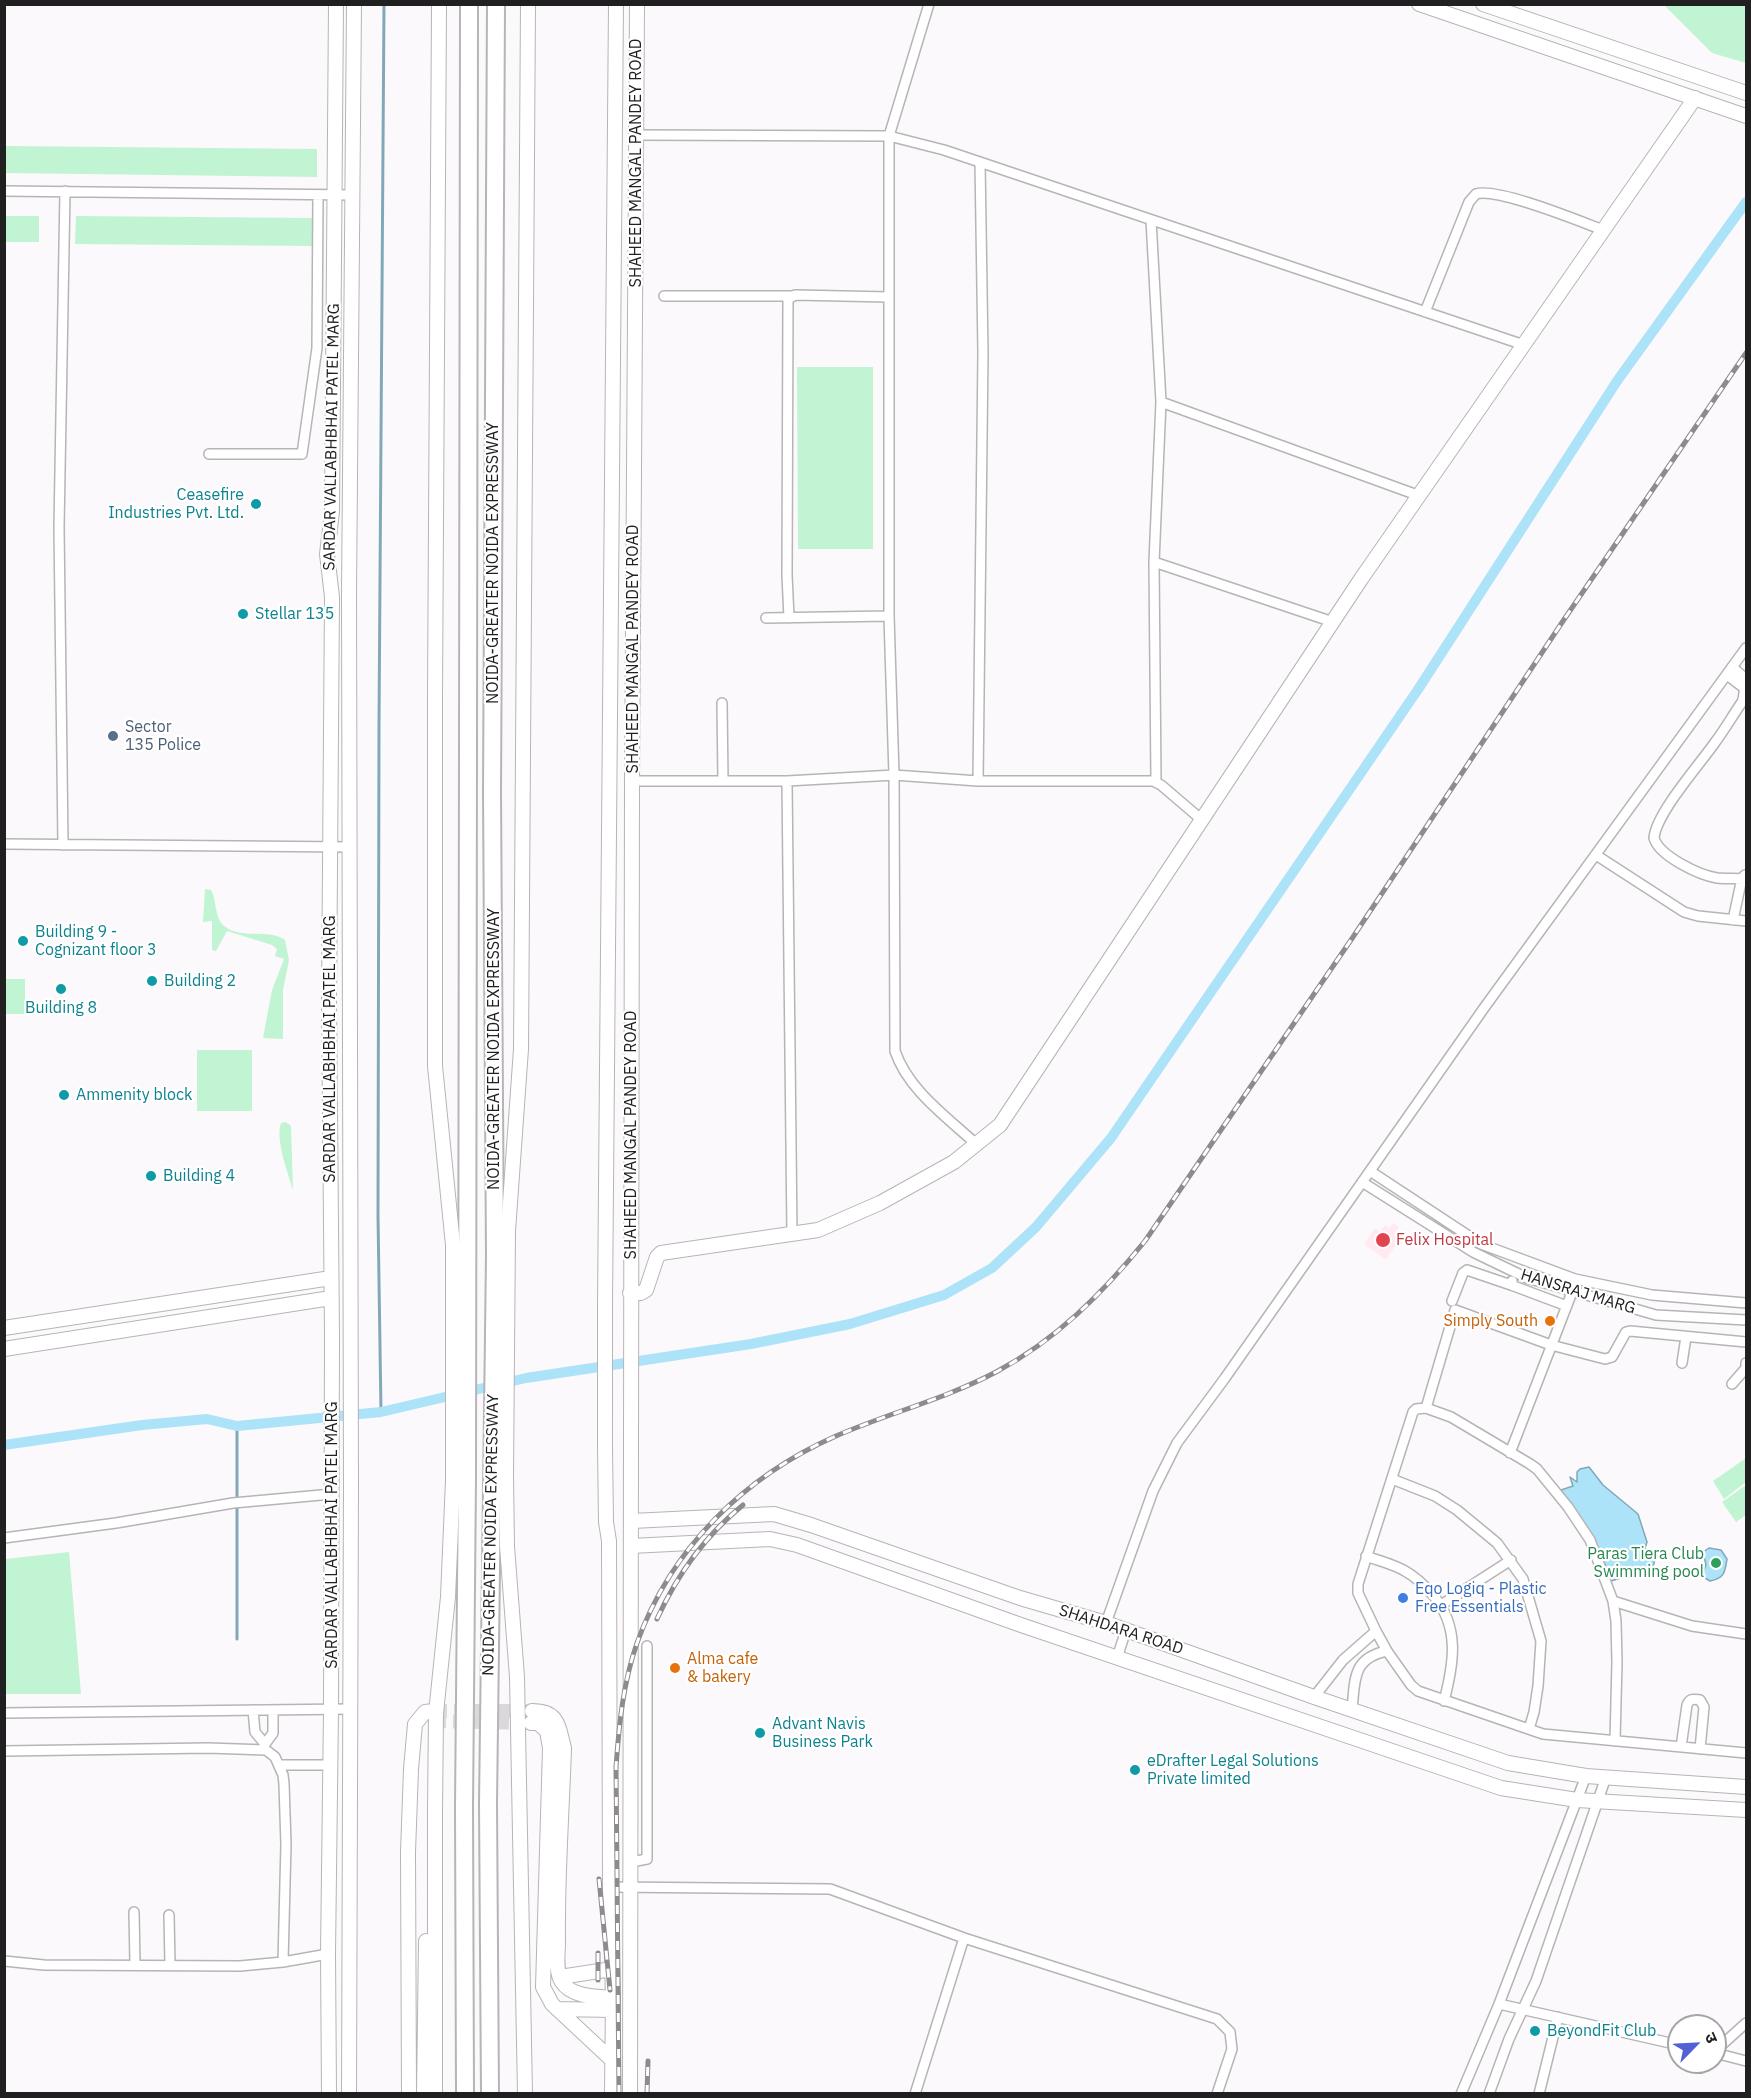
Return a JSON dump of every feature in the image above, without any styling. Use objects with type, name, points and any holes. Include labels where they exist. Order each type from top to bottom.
[{"type":"highway","name":"NOIDA-GREATER NOIDA EXPRESSWAY","points":[[465,2094],[460,1312],[469,4]]},
{"type":"highway","name":"NOIDA-GREATER NOIDA EXPRESSWAY","points":[[490,2094],[488,1803],[499,1475],[501,1305],[492,792],[496,4]]},
{"type":"street","name":"SARDAR VALLABHBHAI PATEL MARG","points":[[329,2094],[328,1954],[332,1710],[329,1002],[332,846],[332,597],[327,554],[333,512],[336,4]]},
{"type":"street","name":"SARDAR VALLABHBHAI PATEL MARG","points":[[349,2094],[351,1338],[349,594],[354,4]]},
{"type":"street","points":[[439,4],[435,1066],[460,1312]]},
{"type":"street","points":[[501,1305],[521,1049],[528,4]]},
{"type":"street","points":[[612,2094],[613,2004],[609,1887],[609,1541],[606,1522],[605,1305],[616,4]]},
{"type":"street","name":"SHAHEED MANGAL PANDEY ROAD","points":[[630,2094],[632,781],[637,4]]},
{"type":"street","points":[[929,4],[889,136],[889,616],[894,776],[895,1051],[900,1066],[918,1090],[976,1144]]},
{"type":"street","points":[[1419,4],[1746,116]]},
{"type":"street","points":[[1484,4],[1746,93]]},
{"type":"street","points":[[631,1297],[646,1290],[661,1253],[818,1230],[880,1203],[954,1162],[1000,1125],[1333,622],[1695,98]]},
{"type":"street","points":[[636,135],[889,136],[944,150],[1524,345]]},
{"type":"street","points":[[978,781],[983,353],[980,162]]},
{"type":"street","points":[[4,191],[353,195]]},
{"type":"street","points":[[63,845],[59,528],[65,191]]},
{"type":"street","points":[[1425,312],[1469,202],[1476,194],[1486,192],[1522,201],[1603,230]]},
{"type":"street","points":[[209,454],[302,454],[317,348],[318,195]]},
{"type":"street","points":[[1152,220],[1161,402],[1154,562],[1156,781]]},
{"type":"street","points":[[664,296],[889,297]]},
{"type":"street","points":[[789,618],[786,304],[791,296]]},
{"type":"street","points":[[1161,402],[1420,495]]},
{"type":"street","points":[[1154,562],[1333,622]]},
{"type":"street","points":[[766,618],[889,616]]},
{"type":"street","points":[[1106,1623],[1153,1491],[1172,1451],[1477,1018],[1746,648]]},
{"type":"street","points":[[1730,671],[1746,684],[1742,702],[1675,796],[1656,827],[1654,838],[1660,849],[1694,871],[1718,878],[1745,877],[1733,920]]},
{"type":"street","points":[[722,703],[723,781]]},
{"type":"street","points":[[632,781],[787,782],[894,776],[978,781],[1156,781],[1202,820]]},
{"type":"street","points":[[787,782],[792,1235]]},
{"type":"street","points":[[4,844],[350,847]]},
{"type":"street","points":[[1596,855],[1684,912],[1746,921]]},
{"type":"street","points":[[607,1147],[631,1150]]},
{"type":"street","name":"HANSRAJ MARG","points":[[1370,1171],[1481,1244],[1575,1279],[1652,1295],[1746,1303]]},
{"type":"street","name":"HANSRAJ MARG","points":[[1362,1182],[1473,1252],[1527,1278],[1656,1315],[1746,1320]]},
{"type":"street","points":[[1452,1301],[1463,1273],[1467,1270],[1567,1306]]},
{"type":"street","points":[[1511,1285],[1515,1273]]},
{"type":"street","points":[[4,1328],[331,1278]]},
{"type":"street","points":[[1510,1453],[1567,1306],[1575,1279]]},
{"type":"street","points":[[4,1348],[331,1298]]},
{"type":"street","points":[[1426,1408],[1455,1310],[1551,1345],[1605,1359],[1612,1357],[1628,1331],[1746,1342]]},
{"type":"street","points":[[1682,1363],[1686,1337]]},
{"type":"street","points":[[1732,1384],[1746,1369],[1746,1363]]},
{"type":"street","points":[[1615,1741],[1616,1621],[1613,1601],[1590,1540],[1568,1507],[1537,1468],[1459,1421],[1426,1408],[1416,1409],[1413,1412],[1366,1556],[1358,1589],[1387,1651],[1414,1688],[1444,1701],[1543,1734],[1615,1741],[1682,1747],[1700,1749],[1746,1753]]},
{"type":"street","points":[[499,1475],[517,1677],[525,2094]]},
{"type":"street","points":[[435,2094],[436,1722],[460,1479]]},
{"type":"street","points":[[1392,1479],[1428,1492],[1457,1509],[1490,1535],[1511,1560],[1526,1586],[1541,1641],[1538,1686],[1529,1729]]},
{"type":"street","points":[[4,1538],[116,1523],[233,1503],[331,1491]]},
{"type":"street","name":"SHAHDARA ROAD","points":[[632,1521],[774,1514],[1020,1598],[1106,1623],[1509,1763],[1586,1776],[1746,1787]]},
{"type":"street","name":"SHAHDARA ROAD","points":[[631,1546],[770,1539],[797,1545],[1021,1625],[1501,1788],[1577,1800],[1746,1810]]},
{"type":"street","points":[[1366,1556],[1412,1575],[1424,1584],[1441,1605],[1450,1624],[1454,1653],[1444,1701]]},
{"type":"street","points":[[1441,1605],[1511,1560]]},
{"type":"street","points":[[1613,1601],[1692,1626],[1746,1634]]},
{"type":"street","points":[[1117,1658],[1126,1630]]},
{"type":"street","points":[[1314,1697],[1343,1660],[1376,1631]]},
{"type":"street","points":[[631,1862],[647,1859],[646,1646]]},
{"type":"street","points":[[1352,1710],[1359,1665],[1366,1659],[1387,1651]]},
{"type":"street","points":[[1682,1747],[1687,1706],[1693,1699],[1700,1700],[1704,1707],[1700,1749]]},
{"type":"street","points":[[4,1713],[351,1709]]},
{"type":"street","points":[[253,1710],[255,1732],[275,1757],[285,1784],[283,1962]]},
{"type":"street","points":[[265,1747],[273,1733],[273,1710]]},
{"type":"street","points":[[613,2004],[570,1990],[563,1984],[560,1977],[558,1920],[564,1748],[557,1722],[544,1711],[531,1717],[547,1731],[550,1748],[543,1987],[552,2004],[613,2061]]},
{"type":"street","points":[[409,2094],[408,1852],[411,1769],[415,1724],[425,1712],[432,1716],[428,1726],[424,2094]]},
{"type":"street","points":[[4,1750],[265,1747]]},
{"type":"street","points":[[279,1765],[331,1765]]},
{"type":"street","points":[[1461,2094],[1499,2004],[1586,1776]]},
{"type":"street","points":[[1489,2094],[1522,2009],[1536,1981],[1606,1777]]},
{"type":"street","points":[[609,1887],[830,1889],[964,1938],[1218,2019],[1230,2032],[1232,2049],[1217,2094]]},
{"type":"street","points":[[134,1912],[135,1964]]},
{"type":"street","points":[[169,1915],[170,1965]]},
{"type":"street","points":[[915,2094],[964,1938]]},
{"type":"street","points":[[4,1961],[44,1965],[246,1966],[328,1954]]},
{"type":"street","points":[[560,1977],[612,1969]]},
{"type":"street","points":[[557,2009],[613,2004]]},
{"type":"street","points":[[1499,2004],[1667,2042]]},
{"type":"street","points":[[1539,2094],[1558,2017]]},
{"type":"street","points":[[1727,2041],[1746,2023]]},
{"type":"street","points":[[1727,2055],[1746,2061]]},
{"type":"shaded area","name":"Felix Hospital","points":[[1393,1223],[1399,1227],[1396,1233],[1401,1237],[1386,1260],[1364,1244],[1375,1228],[1380,1232],[1385,1225],[1389,1228]]},
{"type":"green space","points":[[1664,5],[1746,5],[1746,63],[1712,53]]},
{"type":"green space","points":[[5,146],[317,149],[317,177],[5,173]]},
{"type":"green space","points":[[5,216],[39,216],[39,242],[5,242]]},
{"type":"green space","points":[[76,216],[315,218],[315,246],[75,244]]},
{"type":"green space","points":[[797,367],[873,367],[873,549],[798,549]]},
{"type":"green space","points":[[205,889],[211,890],[219,918],[224,926],[239,932],[271,935],[285,940],[289,960],[283,990],[283,1039],[263,1038],[272,990],[284,959],[275,956],[277,949],[272,945],[227,931],[216,951],[212,950],[212,921],[203,922]]},
{"type":"green space","points":[[5,979],[25,979],[25,1014],[5,1014]]},
{"type":"green space","points":[[197,1050],[252,1050],[252,1111],[197,1111]]},
{"type":"green space","points":[[286,1122],[291,1126],[293,1190],[280,1138],[281,1123]]},
{"type":"green space","points":[[1746,1458],[1746,1482],[1724,1499],[1713,1481]]},
{"type":"green space","points":[[1746,1485],[1746,1515],[1736,1522],[1722,1502]]},
{"type":"green space","points":[[69,1552],[81,1694],[5,1694],[5,1559]]},
{"type":"water","points":[[1589,1467],[1603,1485],[1638,1514],[1647,1542],[1645,1548],[1655,1558],[1650,1569],[1611,1581],[1595,1542],[1561,1490],[1573,1486],[1570,1477],[1577,1482],[1577,1472]]},
{"type":"water","name":"Paras Tiera Club Swimming pool","points":[[1709,1548],[1721,1550],[1727,1559],[1723,1574],[1710,1581],[1703,1573],[1706,1565],[1703,1552]]},
{"type":"waterway","points":[[381,1412],[378,1216],[379,724],[384,4]]},
{"type":"waterway","points":[[4,1445],[142,1425],[207,1419],[237,1426],[381,1412],[526,1378],[751,1344],[850,1324],[944,1295],[992,1268],[1036,1227],[1111,1138],[1419,688],[1617,381],[1746,202]]},
{"type":"waterway","points":[[237,1426],[237,1639]]},
{"type":"tunnel","points":[[433,1711],[529,1711]]},
{"type":"tunnel","points":[[432,1721],[529,1723]]},
{"type":"railway","points":[[619,2094],[616,1767],[622,1704],[637,1643],[652,1608],[670,1576],[691,1546],[715,1519],[771,1472],[803,1452],[836,1436],[977,1382],[1018,1359],[1077,1314],[1129,1260],[1145,1241],[1353,937],[1563,621],[1746,353]]},
{"type":"railway","points":[[657,1619],[674,1587],[694,1557],[717,1529],[743,1505]]},
{"type":"railway","points":[[599,1879],[610,1990]]},
{"type":"railway","points":[[598,1953],[598,1980]]},
{"type":"railway","points":[[647,2094],[648,2061]]},
{"type":"place","name":"Ceasefire Industries Pvt. Ltd.","points":[[256,504]]},
{"type":"place","name":"Stellar 135","points":[[243,614]]},
{"type":"place","name":"Sector 135 Police","points":[[113,736]]},
{"type":"place","name":"Building 9 - Cognizant floor 3","points":[[23,941]]},
{"type":"place","name":"Building 2","points":[[152,981]]},
{"type":"place","name":"Building 8","points":[[61,989]]},
{"type":"place","name":"Ammenity block","points":[[64,1095]]},
{"type":"place","name":"Building 4","points":[[151,1176]]},
{"type":"place","name":"Felix Hospital","points":[[1383,1240]]},
{"type":"place","name":"Simply South","points":[[1550,1321]]},
{"type":"place","name":"Paras Tiera Club Swimming pool","points":[[1716,1563]]},
{"type":"place","name":"Eqo Logiq - Plastic Free Essentials","points":[[1403,1598]]},
{"type":"place","name":"Alma cafe & bakery","points":[[675,1668]]},
{"type":"place","name":"Advant Navis Business Park","points":[[760,1733]]},
{"type":"place","name":"eDrafter Legal Solutions Private limited","points":[[1135,1770]]},
{"type":"place","name":"BeyondFit Club","points":[[1535,2031]]}]
